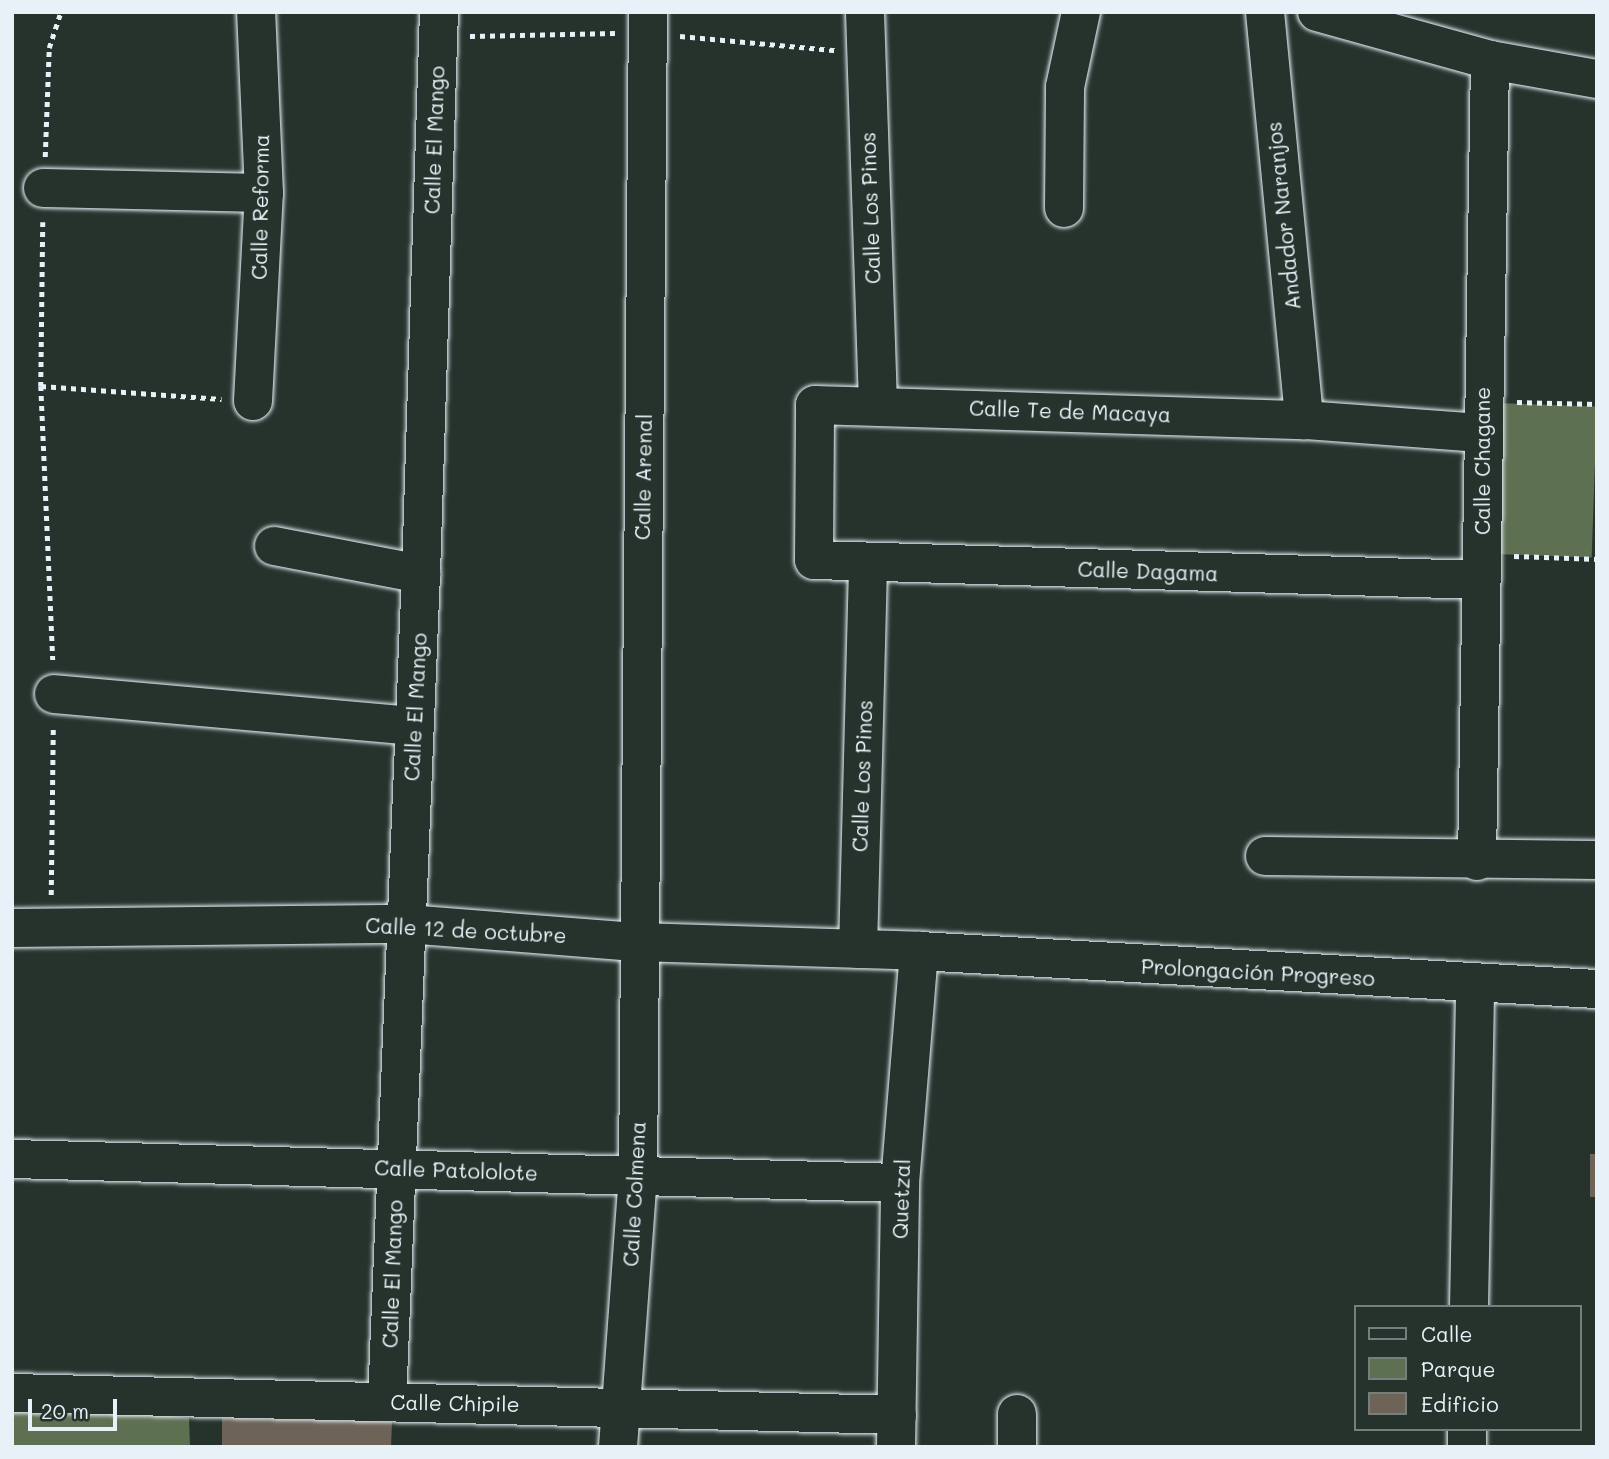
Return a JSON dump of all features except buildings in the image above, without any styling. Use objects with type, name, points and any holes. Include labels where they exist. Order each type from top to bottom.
[{"type":"street","name":"Calle Reforma","points":[[253,401],[264,193],[256,12]]},
{"type":"street","name":"Calle El Mango","points":[[387,1402],[421,574],[439,12]]},
{"type":"street","name":"Calle Arenal","points":[[638,942],[648,12]]},
{"type":"street","name":"Calle Los Pinos","points":[[865,12],[878,404]]},
{"type":"street","points":[[1064,208],[1065,87],[1080,12]]},
{"type":"street","name":"Andador Naranjos","points":[[1265,12],[1304,420]]},
{"type":"street","points":[[1317,12],[1490,60],[1597,79]]},
{"type":"street","name":"Calle Chagane","points":[[1477,861],[1481,417],[1490,60]]},
{"type":"street","points":[[43,188],[264,193]]},
{"type":"street","name":"Calle Te de Macaya","points":[[814,560],[815,405],[878,404],[1304,420],[1481,417]]},
{"type":"street","points":[[274,546],[421,574]]},
{"type":"street","name":"Calle Dagama","points":[[814,560],[1481,568]]},
{"type":"street","name":"Calle Los Pinos","points":[[858,948],[868,562]]},
{"type":"street","points":[[54,694],[413,726]]},
{"type":"street","points":[[1265,856],[1477,861],[1597,860]]},
{"type":"street","name":"Calle 12 de octubre","points":[[12,928],[407,924],[638,942],[919,951]]},
{"type":"street","name":"Calle Colmena","points":[[618,1447],[638,1176],[638,942]]},
{"type":"street","name":"Prolongación Progreso","points":[[919,951],[1475,985],[1597,989]]},
{"type":"street","name":"Quetzal","points":[[897,1431],[901,1183],[919,951]]},
{"type":"street","points":[[1469,1305],[1475,985]]},
{"type":"street","name":"Calle Patololote","points":[[12,1159],[901,1183]]},
{"type":"street","name":"Calle Chipile","points":[[12,1393],[620,1406],[897,1431]]},
{"type":"path","points":[[51,927],[54,694],[51,521],[41,386],[43,188],[49,48],[61,12]]},
{"type":"path","points":[[41,386],[253,401]]},
{"type":"path","points":[[1481,417],[1597,404]]},
{"type":"path","points":[[1481,568],[1597,559]]},
{"type":"green space","points":[[1497,403],[1597,406],[1592,557],[1492,554]]},
{"type":"green space","points":[[12,1402],[189,1418],[190,1447],[12,1447]]}]
